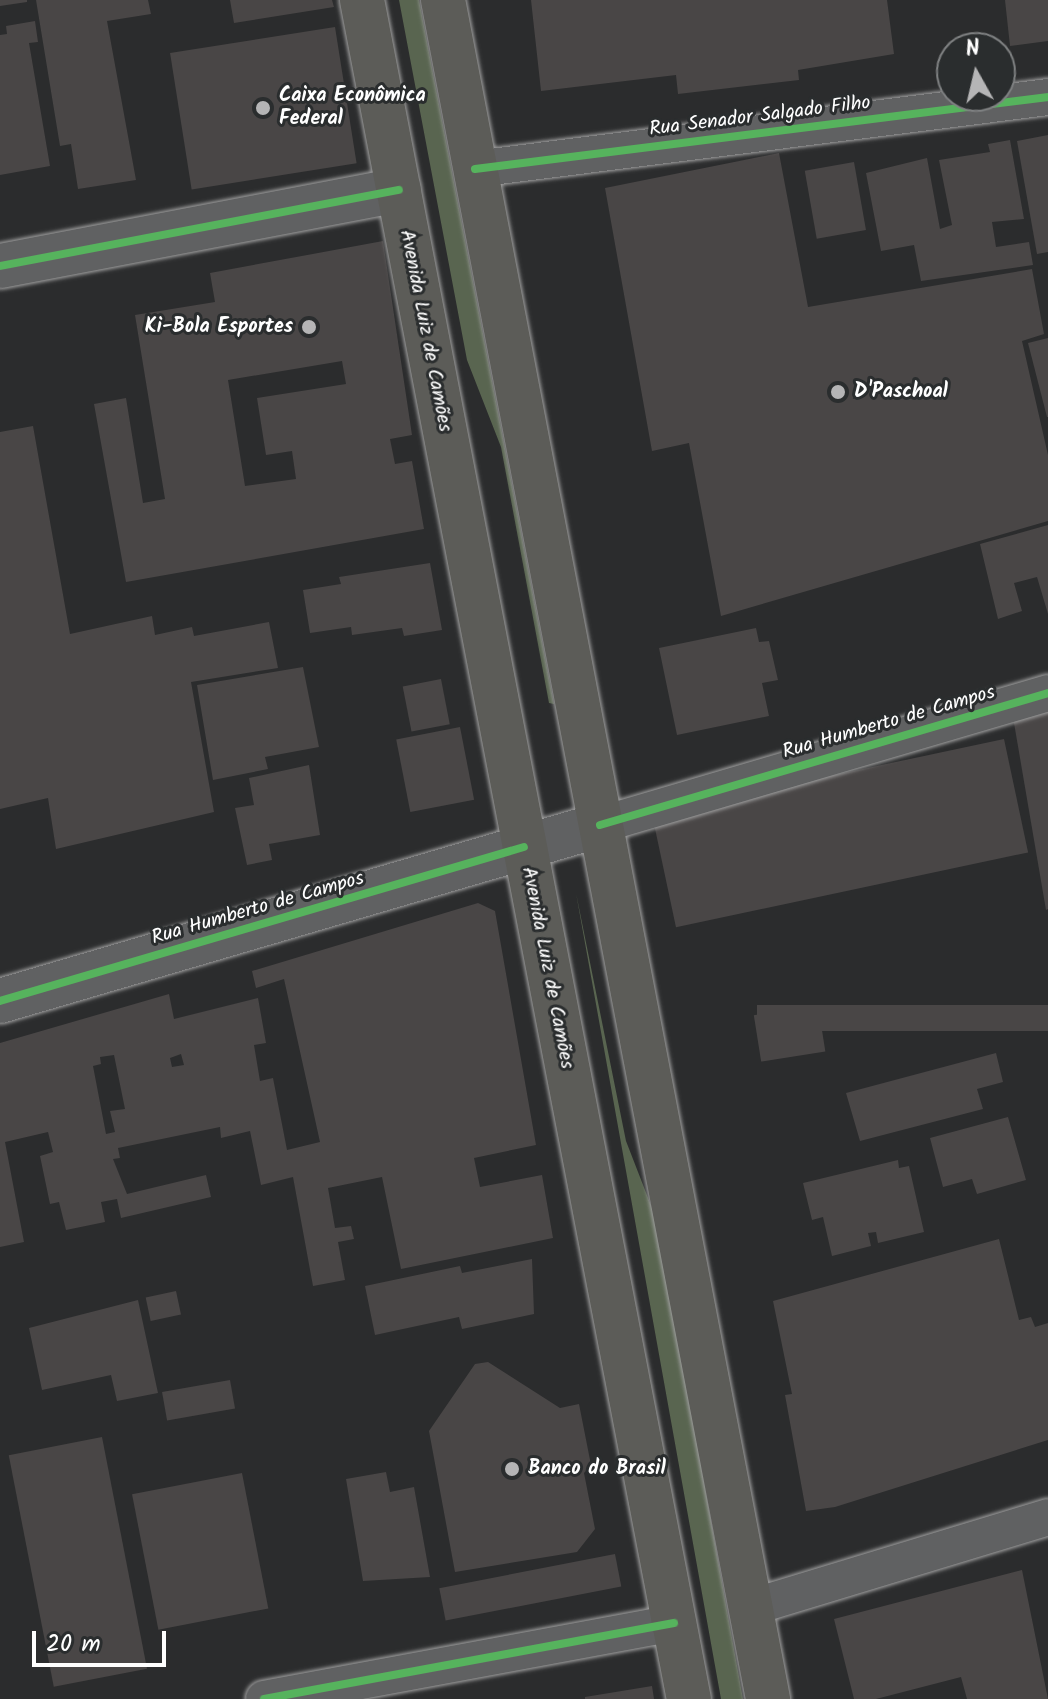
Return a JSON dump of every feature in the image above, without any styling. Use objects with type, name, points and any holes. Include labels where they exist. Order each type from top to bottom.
[{"type":"main road","name":"Avenida Luiz de Camões","points":[[362,0],[689,1699]]},
{"type":"main road","points":[[443,0],[768,1699]]},
{"type":"main road","points":[[0,266],[399,190]]},
{"type":"main road","name":"Rua Humberto de Campos","points":[[0,1001],[600,825]]},
{"type":"street","name":"Rua Senador Salgado Filho","points":[[475,169],[1048,97]]},
{"type":"street","name":"Rua Humberto de Campos","points":[[600,825],[1048,693]]},
{"type":"street","points":[[752,1607],[1048,1517]]},
{"type":"street","points":[[264,1699],[674,1623]]},
{"type":"green space","points":[[399,0],[419,0],[554,704],[549,703],[501,447],[467,360]]},
{"type":"green space","points":[[576,893],[626,1141],[657,1221],[743,1699],[721,1699]]},
{"type":"building","points":[[0,0],[27,0],[27,2],[0,6]]},
{"type":"building","points":[[36,0],[148,0],[151,14],[107,21],[136,180],[78,189],[71,144],[60,146]]},
{"type":"building","points":[[230,0],[332,0],[334,7],[234,23]]},
{"type":"building","points":[[531,0],[887,0],[894,54],[798,70],[799,80],[678,94],[676,75],[541,91]]},
{"type":"building","points":[[1005,0],[1048,0],[1048,41],[1016,45],[1016,32],[1008,32]]},
{"type":"building","points":[[35,21],[38,42],[29,43],[50,166],[0,175],[0,35],[7,34],[6,26]]},
{"type":"building","name":"Caixa Econômica Federal","points":[[335,27],[357,163],[192,189],[170,53]]},
{"type":"building","points":[[1048,135],[1048,252],[1037,254],[1017,141]]},
{"type":"building","points":[[1010,140],[1024,219],[992,222],[996,247],[1029,242],[1033,265],[921,281],[914,245],[881,251],[866,173],[927,158],[940,229],[952,225],[939,160],[990,152],[988,144]]},
{"type":"building","name":"D'Paschoal","points":[[779,153],[808,307],[1032,269],[1044,334],[1022,341],[1048,455],[1048,521],[721,616],[689,443],[652,451],[605,188]]},
{"type":"building","points":[[854,162],[866,230],[817,239],[805,171]]},
{"type":"building","points":[[383,241],[412,435],[390,439],[395,464],[412,461],[424,529],[126,582],[94,404],[126,398],[143,503],[165,499],[135,315],[215,302],[210,273]],"holes":[[[342,361],[346,384],[257,398],[266,455],[292,451],[296,479],[245,486],[228,380]]]},
{"type":"building","points":[[1048,338],[1048,417],[1047,417],[1028,343]]},
{"type":"building","points":[[33,426],[70,634],[152,616],[155,635],[192,627],[194,636],[269,622],[278,668],[191,682],[214,812],[56,849],[48,798],[0,809],[0,432]]},
{"type":"building","points":[[1048,525],[1048,614],[1037,577],[1014,583],[1022,611],[998,619],[980,544]]},
{"type":"building","points":[[430,563],[442,630],[404,636],[402,628],[352,635],[351,627],[310,633],[303,590],[341,584],[339,577]]},
{"type":"building","points":[[756,628],[759,642],[769,641],[778,680],[762,683],[769,716],[677,735],[659,648]]},
{"type":"building","points":[[303,667],[319,747],[265,757],[268,769],[213,780],[197,685]]},
{"type":"building","points":[[441,679],[450,724],[411,732],[403,686]]},
{"type":"building","points":[[1048,709],[1048,909],[1046,910],[1013,717]]},
{"type":"building","points":[[460,727],[474,800],[410,812],[396,739]]},
{"type":"building","points":[[1004,739],[1028,852],[676,927],[652,814]]},
{"type":"building","points":[[309,765],[320,835],[269,844],[272,860],[247,865],[235,808],[254,805],[249,778]]},
{"type":"building","points":[[478,903],[495,911],[536,1145],[474,1158],[480,1187],[542,1175],[553,1238],[401,1269],[382,1177],[328,1188],[335,1228],[351,1226],[354,1239],[338,1242],[345,1280],[313,1286],[293,1177],[261,1185],[250,1131],[221,1138],[220,1127],[118,1148],[120,1158],[113,1159],[127,1194],[206,1175],[211,1197],[121,1218],[117,1199],[101,1202],[105,1222],[66,1230],[59,1202],[50,1204],[40,1156],[53,1152],[48,1132],[5,1142],[24,1242],[0,1247],[0,1043],[169,994],[174,1019],[258,998],[266,1043],[254,1045],[260,1081],[273,1078],[287,1150],[320,1142],[284,979],[256,988],[252,971]],"holes":[[[181,1054],[184,1065],[172,1067],[170,1058]],[[114,1055],[125,1109],[110,1111],[115,1132],[106,1134],[93,1066],[101,1064],[100,1057]]]},
{"type":"building","points":[[757,1005],[1048,1005],[1048,1031],[757,1031]]},
{"type":"building","points":[[818,1005],[825,1051],[761,1062],[754,1015]]},
{"type":"building","points":[[996,1053],[1003,1082],[977,1089],[983,1109],[860,1141],[846,1093]]},
{"type":"building","points":[[1008,1117],[1026,1180],[977,1194],[972,1179],[943,1187],[930,1138]]},
{"type":"building","points":[[898,1160],[899,1168],[909,1166],[924,1232],[878,1243],[876,1232],[868,1233],[871,1246],[832,1256],[823,1217],[812,1220],[803,1183]]},
{"type":"building","points":[[999,1239],[1019,1320],[1031,1317],[1035,1327],[1048,1323],[1048,1440],[835,1507],[806,1511],[785,1395],[792,1394],[773,1301]]},
{"type":"building","points":[[532,1259],[534,1314],[462,1329],[459,1317],[375,1335],[365,1286],[460,1266],[462,1273]]},
{"type":"building","points":[[176,1291],[181,1314],[151,1321],[146,1297]]},
{"type":"building","points":[[138,1300],[158,1393],[117,1401],[111,1375],[42,1390],[29,1328]]},
{"type":"building","name":"Banco do Brasil","points":[[488,1362],[560,1408],[579,1404],[591,1465],[584,1473],[595,1529],[577,1552],[455,1572],[429,1431],[475,1364]]},
{"type":"building","points":[[230,1380],[235,1409],[167,1421],[162,1392]]},
{"type":"building","points":[[102,1437],[147,1669],[54,1687],[9,1455]]},
{"type":"building","points":[[386,1472],[390,1492],[414,1487],[430,1577],[363,1581],[346,1479]]},
{"type":"building","points":[[242,1473],[268,1608],[158,1630],[132,1494]]},
{"type":"building","points":[[615,1554],[621,1586],[446,1621],[439,1588]]},
{"type":"building","points":[[1022,1570],[1048,1699],[967,1699],[961,1677],[876,1699],[854,1699],[834,1619]]},
{"type":"building","points":[[652,1686],[654,1699],[585,1699],[585,1697]]},
{"type":"cycle path","points":[[475,169],[1048,97]]},
{"type":"cycle path","points":[[0,266],[399,190]]},
{"type":"cycle path","points":[[600,825],[1048,693]]},
{"type":"cycle path","points":[[0,1001],[524,847]]},
{"type":"cycle path","points":[[264,1699],[674,1623]]},
{"type":"place","name":"Caixa Econômica Federal","points":[[263,108]]},
{"type":"place","name":"Ki-Bola Esportes","points":[[309,327]]},
{"type":"place","name":"D'Paschoal","points":[[838,392]]},
{"type":"place","name":"Banco do Brasil","points":[[512,1469]]}]
